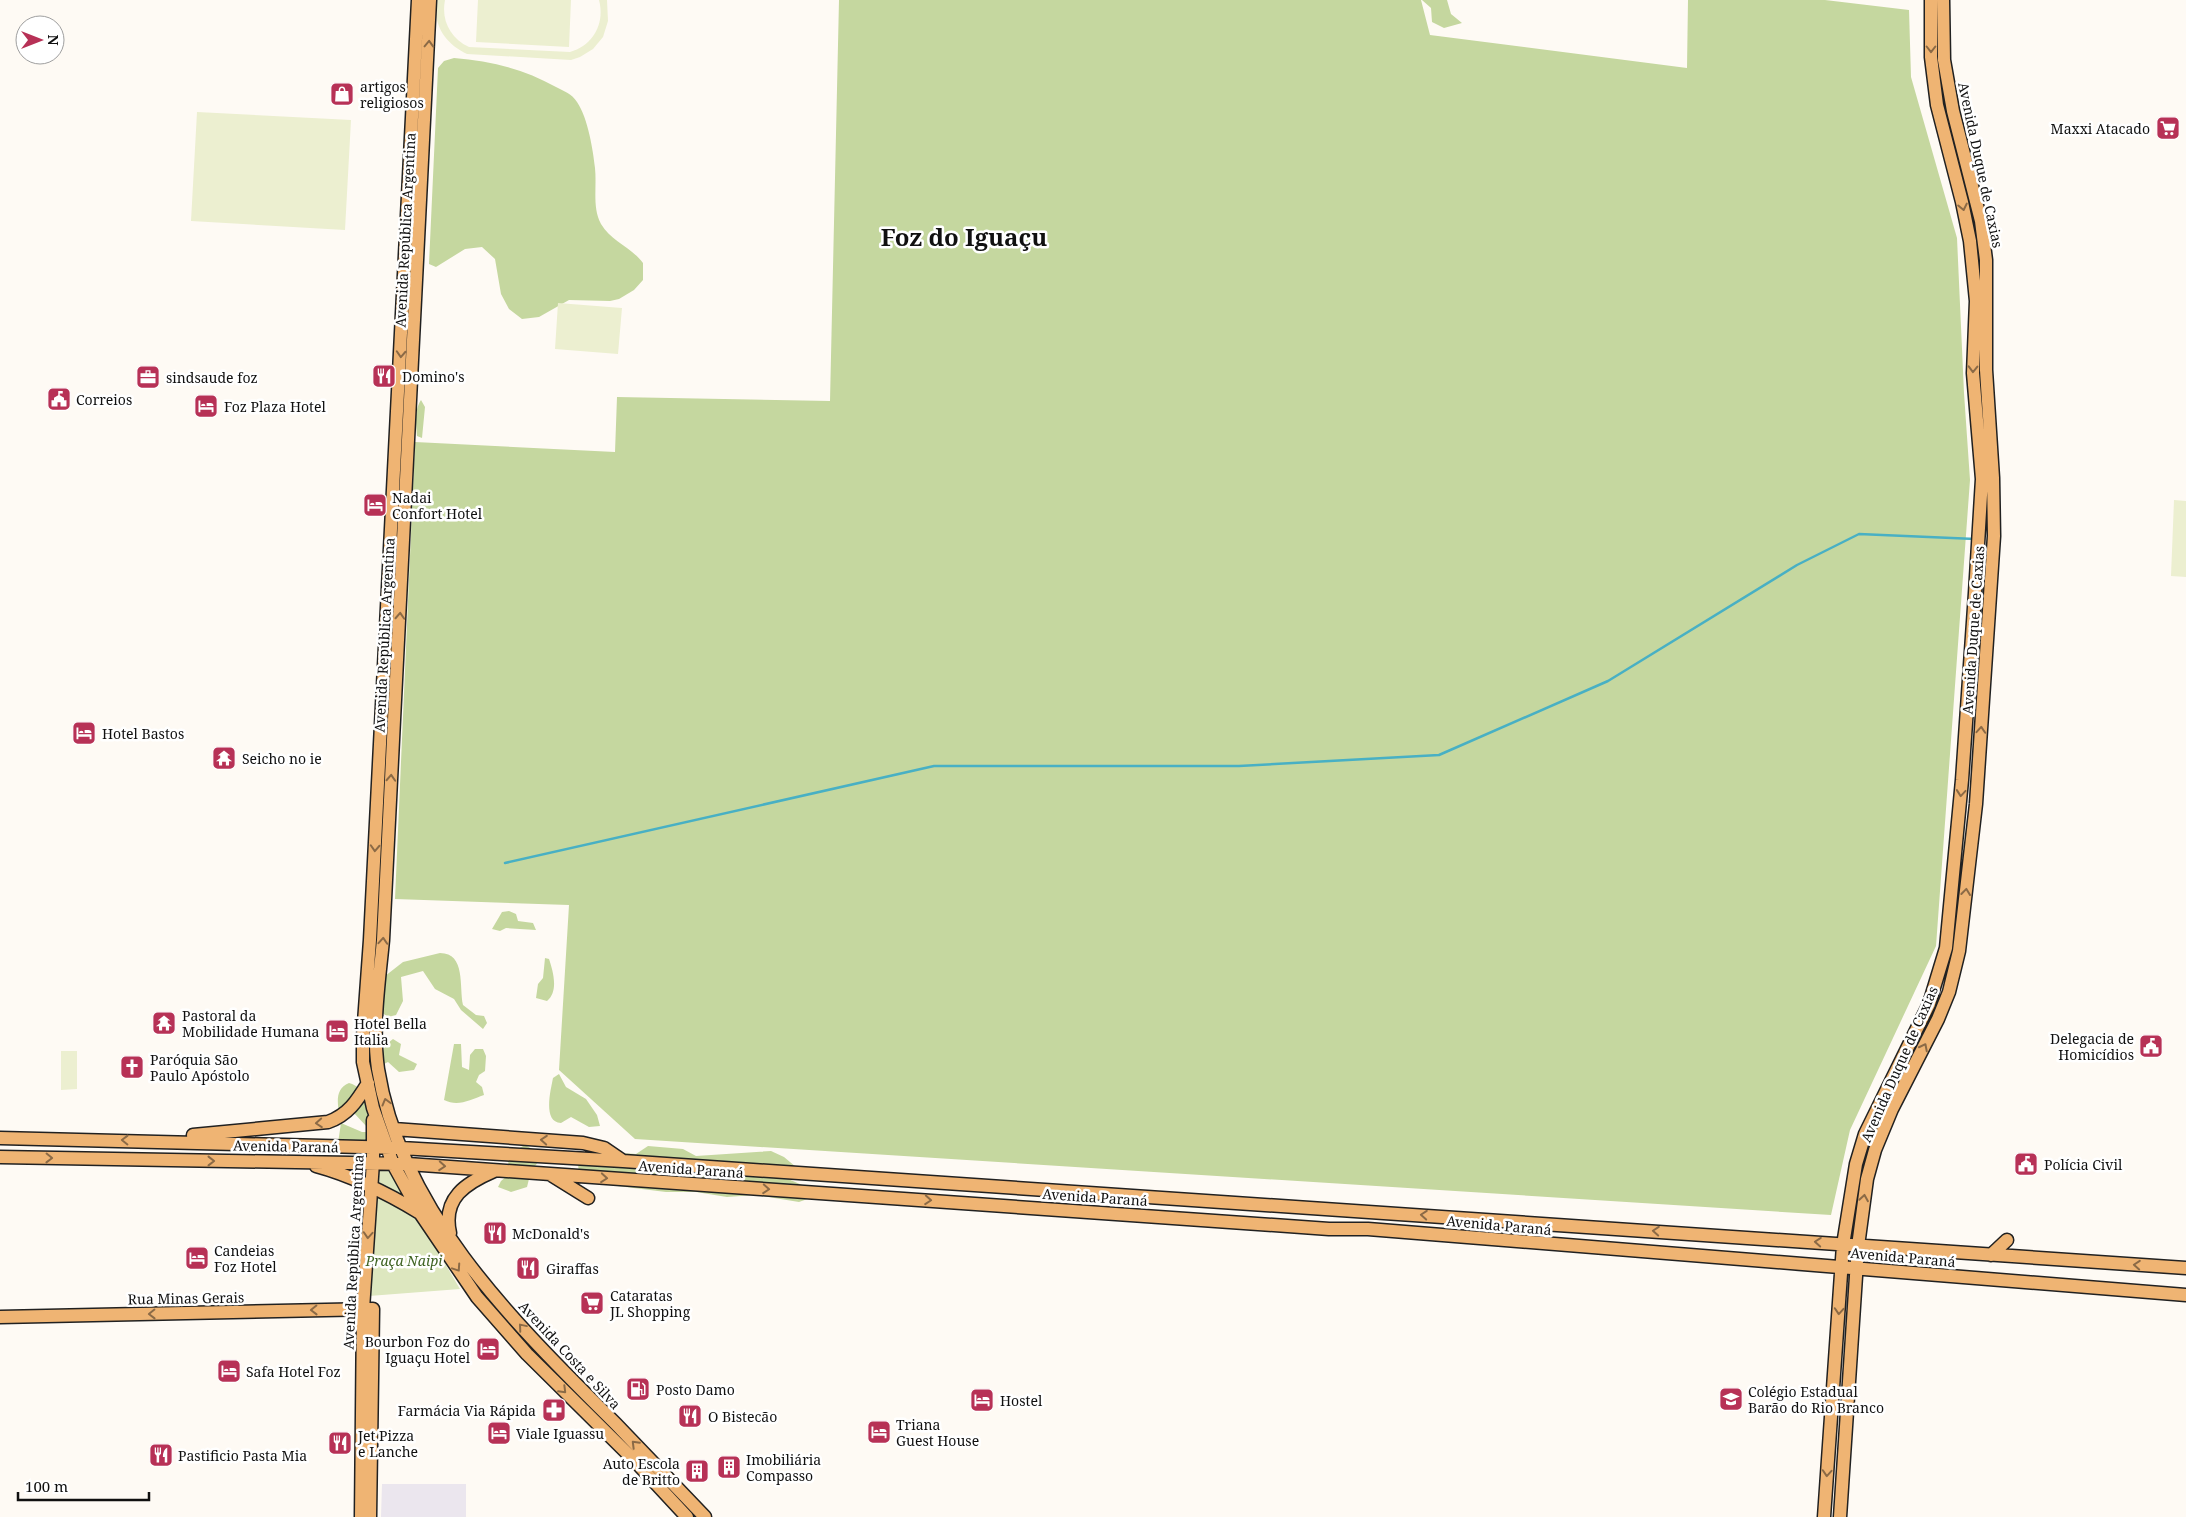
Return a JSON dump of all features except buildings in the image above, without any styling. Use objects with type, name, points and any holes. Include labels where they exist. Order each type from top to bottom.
[{"type":"main road","name":"Avenida República Argentina","points":[[361,1517],[372,1186],[374,1162],[380,1148],[374,1108],[363,1062],[363,1036],[374,873],[418,0]]},
{"type":"main road","name":"Avenida República Argentina","points":[[401,1148],[378,1068],[376,1036],[383,931],[430,0]]},
{"type":"main road","name":"Avenida Duque de Caxias","points":[[1840,1517],[1858,1246],[1866,1187],[1875,1150],[1892,1109],[1938,1019],[1949,992],[1959,951],[1976,804],[1994,536],[1988,478],[1972,373],[1976,301],[1970,241],[1937,105],[1931,57],[1931,0]]},
{"type":"main road","name":"Avenida Duque de Caxias","points":[[1824,1517],[1843,1245],[1850,1194],[1865,1134],[1929,1004],[1946,948],[1988,478],[1986,260],[1981,221],[1953,111],[1944,60],[1944,0]]},
{"type":"main road","points":[[156,1141],[180,1136],[328,1122],[338,1119],[349,1111],[368,1083]]},
{"type":"main road","points":[[394,1129],[583,1143],[604,1148],[623,1161]]},
{"type":"main road","name":"Avenida Paraná","points":[[0,1138],[401,1148],[623,1161],[2186,1268]]},
{"type":"main road","name":"Avenida Costa e Silva","points":[[380,1148],[393,1164],[420,1213],[477,1296],[527,1354],[687,1517]]},
{"type":"main road","name":"Avenida Costa e Silva","points":[[401,1148],[408,1164],[451,1238],[474,1270],[535,1343],[705,1517]]},
{"type":"main road","name":"Avenida Paraná","points":[[0,1157],[408,1164],[1329,1229],[1368,1229],[2186,1295]]},
{"type":"main road","points":[[297,1161],[338,1172],[372,1186],[420,1213]]},
{"type":"main road","points":[[451,1238],[448,1218],[456,1196],[467,1183],[495,1170]]},
{"type":"main road","points":[[549,1174],[588,1198]]},
{"type":"main road","points":[[1329,1229],[1336,1220],[1336,1209]]},
{"type":"main road","points":[[1366,1211],[1362,1220],[1368,1229]]},
{"type":"main road","points":[[1991,1255],[2007,1240]]},
{"type":"main road","name":"Avenida República Argentina","points":[[368,1309],[370,1517]]},
{"type":"main road","name":"Rua Minas Gerais","points":[[0,1317],[368,1309]]},
{"type":"shaded area","points":[[382,1484],[466,1484],[466,1517],[381,1517]]},
{"type":"green space","points":[[437,0],[445,0],[444,15],[448,28],[457,39],[469,47],[570,52],[586,44],[596,32],[600,17],[599,0],[607,0],[608,21],[603,37],[593,49],[571,60],[467,54],[452,45],[438,25],[436,17]]},
{"type":"green space","points":[[478,0],[571,0],[569,47],[476,42]]},
{"type":"green space","points":[[839,0],[1421,0],[1430,35],[1687,68],[1688,0],[1825,0],[1909,10],[1911,77],[1957,238],[1970,480],[1936,946],[1850,1130],[1831,1215],[635,1139],[559,1070],[569,905],[395,899],[415,442],[615,452],[617,397],[830,401]]},
{"type":"green space","points":[[1422,0],[1447,0],[1451,14],[1462,23],[1444,28],[1432,22],[1431,8]]},
{"type":"green space","points":[[454,58],[481,61],[532,75],[562,90],[575,99],[587,125],[591,143],[595,168],[598,217],[605,230],[643,263],[643,280],[634,290],[619,299],[610,301],[569,300],[539,317],[522,319],[509,309],[501,294],[495,259],[482,247],[465,249],[436,267],[429,264],[438,68],[444,61]]},
{"type":"green space","points":[[197,112],[351,120],[345,230],[191,221]]},
{"type":"green space","points":[[558,303],[622,308],[618,354],[555,349]]},
{"type":"green space","points":[[421,400],[425,407],[422,438],[417,436],[416,422],[417,408]]},
{"type":"green space","points":[[2174,500],[2186,501],[2186,577],[2171,576]]},
{"type":"green space","points":[[509,911],[516,914],[518,921],[533,923],[536,930],[506,928],[500,931],[492,929],[502,912]]},
{"type":"green space","points":[[440,953],[448,954],[458,965],[463,1005],[476,1015],[484,1016],[487,1023],[483,1029],[461,1010],[454,999],[435,989],[423,971],[401,977],[403,1001],[396,1015],[388,1017],[381,1012],[380,980],[403,962]]},
{"type":"green space","points":[[545,958],[549,959],[554,981],[553,992],[547,1001],[536,998],[538,984],[543,978]]},
{"type":"green space","points":[[393,1039],[401,1044],[399,1055],[417,1064],[414,1070],[399,1072],[388,1062],[384,1064],[384,1050]]},
{"type":"green space","points":[[454,1044],[461,1044],[462,1067],[469,1070],[470,1055],[475,1049],[483,1049],[486,1056],[485,1071],[479,1075],[476,1082],[482,1087],[484,1095],[459,1103],[444,1100]]},
{"type":"green space","points":[[61,1051],[77,1051],[77,1089],[61,1090]]},
{"type":"green space","points":[[559,1074],[566,1087],[586,1099],[597,1115],[600,1126],[589,1127],[571,1117],[561,1123],[551,1117],[549,1104],[553,1078]]},
{"type":"green space","points":[[349,1083],[363,1092],[367,1098],[370,1122],[369,1138],[365,1143],[338,1143],[341,1123],[362,1132],[366,1132],[367,1127],[354,1113],[339,1112],[338,1099],[340,1091]]},
{"type":"green space","points":[[525,1145],[536,1151],[539,1161],[531,1171],[527,1187],[511,1192],[498,1187],[507,1176],[510,1157]]},
{"type":"green space","points":[[648,1146],[683,1149],[696,1156],[771,1151],[784,1157],[796,1167],[786,1178],[802,1185],[813,1197],[799,1202],[755,1195],[727,1197],[696,1192],[666,1192],[593,1183],[579,1176],[578,1163],[607,1152],[636,1154]]},
{"type":"green space","name":"Praça Naipi","points":[[376,1170],[390,1170],[460,1289],[369,1296]]},
{"type":"waterway","points":[[505,863],[934,766],[1239,766],[1439,755],[1608,681],[1797,565],[1859,534],[1975,539]]},
{"type":"place","name":"artigos religiosos","points":[[342,94]]},
{"type":"place","name":"Maxxi Atacado","points":[[2168,128]]},
{"type":"place","name":"Domino's","points":[[384,376]]},
{"type":"place","name":"sindsaude foz","points":[[148,377]]},
{"type":"place","name":"Correios","points":[[59,399]]},
{"type":"place","name":"Foz Plaza Hotel","points":[[206,406]]},
{"type":"place","name":"Nadai Confort Hotel","points":[[375,505]]},
{"type":"place","name":"Hotel Bastos","points":[[84,733]]},
{"type":"place","name":"Seicho no ie","points":[[224,758]]},
{"type":"place","name":"Pastoral da Mobilidade Humana","points":[[164,1023]]},
{"type":"place","name":"Hotel Bella Italia","points":[[337,1031]]},
{"type":"place","name":"Delegacia de Homicídios","points":[[2151,1046]]},
{"type":"place","name":"Paróquia São Paulo Apóstolo","points":[[132,1067]]},
{"type":"place","name":"Polícia Civil","points":[[2026,1164]]},
{"type":"place","name":"McDonald's","points":[[495,1233]]},
{"type":"place","name":"Candeias Foz Hotel","points":[[197,1258]]},
{"type":"place","name":"Giraffas","points":[[528,1268]]},
{"type":"place","name":"Cataratas JL Shopping","points":[[592,1303]]},
{"type":"place","name":"Bourbon Foz do Iguaçu Hotel","points":[[488,1349]]},
{"type":"place","name":"Safa Hotel Foz","points":[[229,1371]]},
{"type":"place","name":"Posto Damo","points":[[638,1389]]},
{"type":"place","name":"Colégio Estadual Barão do Rio Branco","points":[[1731,1399]]},
{"type":"place","name":"Hostel","points":[[982,1400]]},
{"type":"place","name":"Farmácia Via Rápida","points":[[554,1410]]},
{"type":"place","name":"O Bistecão","points":[[690,1416]]},
{"type":"place","name":"Triana Guest House","points":[[879,1432]]},
{"type":"place","name":"Viale Iguassu","points":[[499,1433]]},
{"type":"place","name":"Jet Pizza e Lanche","points":[[340,1443]]},
{"type":"place","name":"Pastificio Pasta Mia","points":[[161,1455]]},
{"type":"place","name":"Imobiliária Compasso","points":[[729,1467]]},
{"type":"place","name":"Auto Escola de Britto","points":[[697,1471]]},
{"type":"district","name":"Foz do Iguaçu","points":[[964,236]]}]
